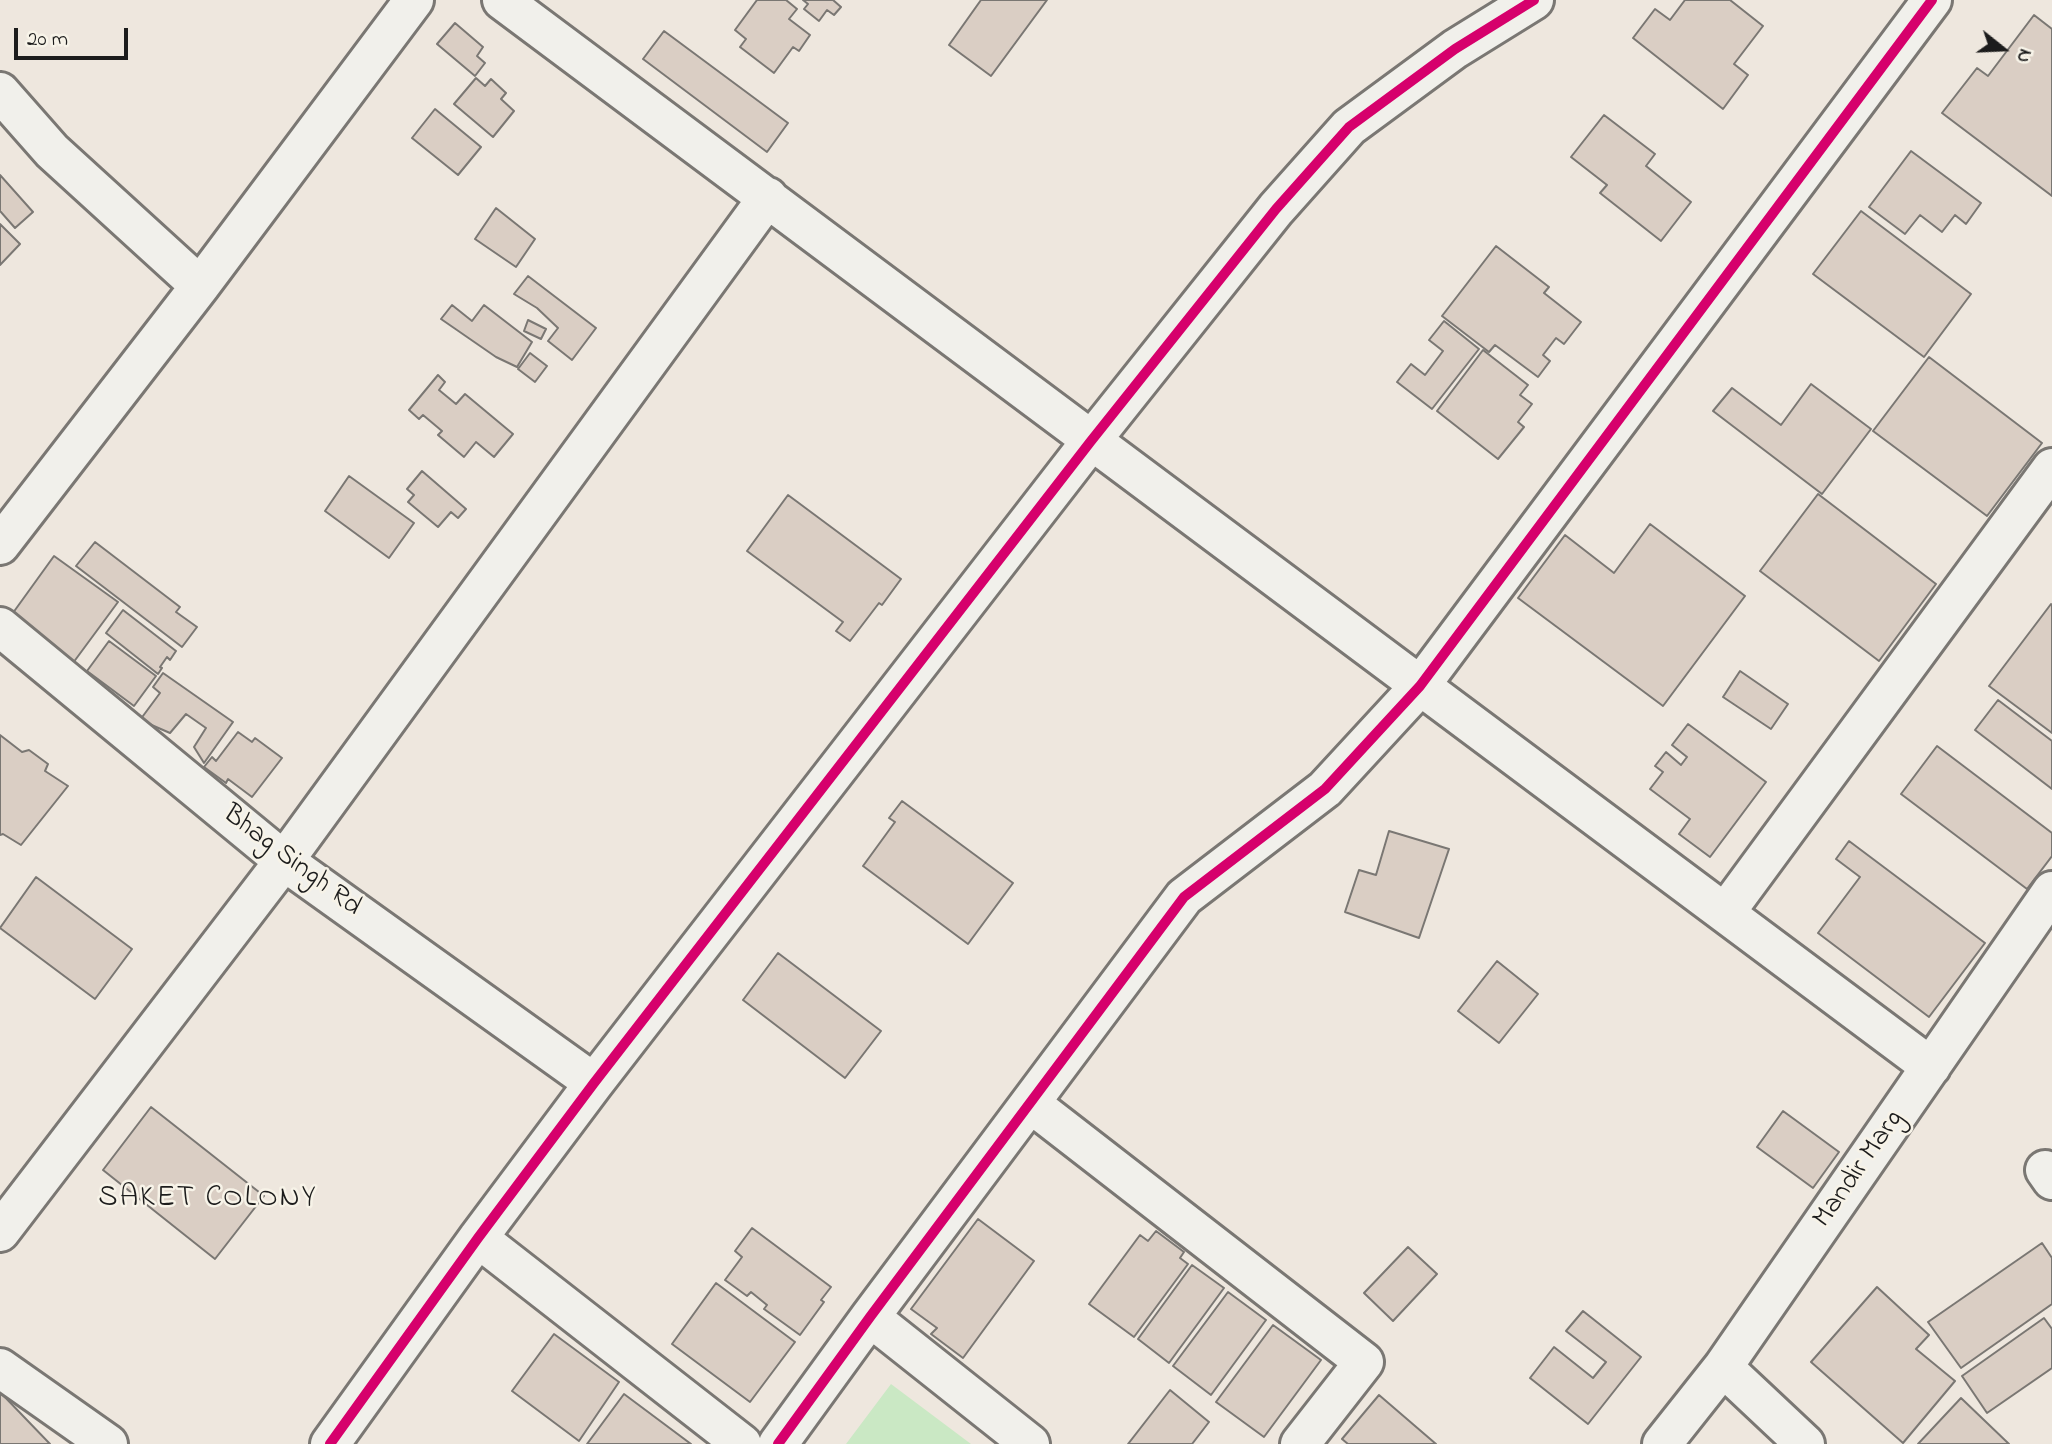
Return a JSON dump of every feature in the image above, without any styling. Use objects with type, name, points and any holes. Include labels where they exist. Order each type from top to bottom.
[{"type":"street","points":[[0,545],[200,286],[414,0]]},
{"type":"street","points":[[502,0],[1931,1067]]},
{"type":"street","points":[[330,1444],[478,1238],[594,1083],[1091,441],[1276,209],[1349,127],[1455,49],[1534,0]]},
{"type":"street","points":[[778,1444],[1185,897],[1325,789],[1420,686],[1932,0]]},
{"type":"street","points":[[0,92],[52,151],[200,286]]},
{"type":"street","points":[[0,1233],[284,861],[768,197]]},
{"type":"street","points":[[1725,913],[2052,468]]},
{"type":"street","name":"Bhag Singh Rd","points":[[0,627],[284,861],[594,1083]]},
{"type":"street","name":"Mandir Marg","points":[[1662,1444],[1723,1367],[2050,898]]},
{"type":"street","points":[[1030,1103],[1364,1362],[1300,1444]]},
{"type":"street","points":[[478,1238],[742,1444]]},
{"type":"street","points":[[870,1317],[1030,1444]]},
{"type":"street","points":[[1723,1367],[1805,1444]]},
{"type":"street","points":[[0,1368],[108,1444]]},
{"type":"green space","points":[[891,1384],[971,1444],[846,1444]]},
{"type":"building","points":[[757,0],[786,0],[797,9],[789,19],[810,35],[799,51],[793,47],[774,73],[740,47],[746,39],[735,30]]},
{"type":"building","points":[[803,0],[833,0],[841,7],[834,15],[827,10],[819,21],[804,9],[808,4]]},
{"type":"building","points":[[981,0],[1047,0],[991,76],[949,45]]},
{"type":"building","points":[[1685,0],[1730,0],[1763,26],[1734,64],[1748,75],[1723,109],[1633,38],[1655,9],[1670,20]]},
{"type":"building","points":[[2034,15],[2052,29],[2052,196],[1942,113],[1977,68],[1988,76]]},
{"type":"building","points":[[455,23],[483,47],[477,56],[485,63],[475,76],[437,44]]},
{"type":"building","points":[[664,31],[788,123],[767,152],[643,59]]},
{"type":"building","points":[[476,78],[485,86],[491,79],[506,93],[501,99],[514,111],[493,137],[454,104]]},
{"type":"building","points":[[435,109],[481,147],[458,175],[412,138]]},
{"type":"building","points":[[1604,115],[1655,154],[1646,166],[1691,202],[1661,241],[1600,193],[1607,185],[1571,157]]},
{"type":"building","points":[[1911,151],[1981,203],[1966,224],[1955,215],[1942,232],[1920,215],[1905,234],[1869,207]]},
{"type":"building","points":[[0,175],[33,212],[15,228],[0,211]]},
{"type":"building","points":[[496,208],[535,239],[516,267],[475,239]]},
{"type":"building","points":[[1861,211],[1971,294],[1924,357],[1813,274]]},
{"type":"building","points":[[0,224],[20,244],[0,265]]},
{"type":"building","points":[[1496,246],[1549,287],[1544,293],[1581,322],[1564,344],[1556,338],[1543,355],[1550,361],[1538,377],[1495,345],[1489,352],[1442,316]]},
{"type":"building","points":[[528,276],[596,328],[572,360],[548,341],[558,328],[537,308],[514,294]]},
{"type":"building","points":[[452,305],[472,321],[484,305],[532,342],[517,367],[496,357],[441,319]]},
{"type":"building","points":[[528,320],[546,329],[541,339],[524,331]]},
{"type":"building","points":[[1444,321],[1479,349],[1432,409],[1397,382],[1411,364],[1425,375],[1443,351],[1429,340]]},
{"type":"building","points":[[1483,350],[1528,385],[1520,395],[1532,404],[1518,422],[1524,427],[1498,459],[1437,411]]},
{"type":"building","points":[[530,353],[547,366],[535,382],[518,369]]},
{"type":"building","points":[[1929,357],[2042,443],[1987,516],[1873,431]]},
{"type":"building","points":[[438,375],[445,382],[439,390],[456,404],[465,394],[513,434],[494,457],[476,442],[464,457],[438,435],[442,431],[423,415],[419,419],[409,410]]},
{"type":"building","points":[[1811,384],[1871,429],[1822,494],[1713,411],[1732,388],[1781,425]]},
{"type":"building","points":[[422,471],[466,509],[458,518],[451,512],[438,527],[408,502],[414,495],[407,489]]},
{"type":"building","points":[[349,476],[414,523],[389,558],[325,511]]},
{"type":"building","points":[[1818,494],[1936,584],[1879,661],[1760,571]]},
{"type":"building","points":[[788,495],[901,579],[850,641],[836,631],[843,622],[747,551]]},
{"type":"building","points":[[1650,524],[1745,596],[1663,706],[1518,598],[1565,535],[1614,573]]},
{"type":"building","points":[[95,542],[180,607],[176,612],[197,627],[182,647],[76,566]]},
{"type":"building","points":[[54,556],[118,602],[73,663],[10,617]]},
{"type":"building","points":[[2052,605],[2052,733],[1989,686]]},
{"type":"building","points":[[123,610],[176,651],[170,660],[167,657],[158,674],[106,633]]},
{"type":"building","points":[[109,641],[156,676],[134,706],[87,671]]},
{"type":"building","points":[[1740,671],[1788,704],[1771,729],[1723,697]]},
{"type":"building","points":[[163,673],[233,722],[204,763],[194,747],[206,728],[186,714],[170,733],[140,720],[160,693],[153,687]]},
{"type":"building","points":[[1998,700],[2052,741],[2052,789],[1975,730]]},
{"type":"building","points":[[1688,724],[1766,782],[1710,857],[1679,834],[1690,819],[1650,789],[1663,772],[1655,766],[1666,752],[1681,765],[1687,757],[1672,745]]},
{"type":"building","points":[[238,732],[252,742],[255,738],[282,758],[252,797],[228,779],[226,783],[204,767],[212,757],[216,761]]},
{"type":"building","points":[[0,735],[22,752],[29,750],[48,764],[45,771],[68,786],[21,845],[3,834],[0,835]]},
{"type":"building","points":[[1937,746],[2052,833],[2052,856],[2027,889],[1901,794]]},
{"type":"building","points":[[902,801],[1013,883],[968,944],[863,866],[895,822],[889,818]]},
{"type":"building","points":[[1389,831],[1449,849],[1419,938],[1345,912],[1359,870],[1376,875]]},
{"type":"building","points":[[1849,841],[1985,943],[1929,1017],[1818,933],[1860,877],[1836,859]]},
{"type":"building","points":[[36,877],[132,949],[95,999],[0,928]]},
{"type":"building","points":[[778,953],[881,1031],[845,1078],[743,1000]]},
{"type":"building","points":[[1497,961],[1538,994],[1499,1043],[1458,1011]]},
{"type":"building","points":[[151,1107],[264,1196],[215,1259],[103,1170]]},
{"type":"building","points":[[1783,1111],[1839,1152],[1813,1188],[1757,1147]]},
{"type":"building","points":[[978,1219],[1034,1261],[963,1358],[931,1334],[937,1328],[911,1309]]},
{"type":"building","points":[[752,1228],[831,1287],[821,1300],[824,1302],[800,1335],[764,1309],[767,1305],[751,1292],[747,1296],[725,1280],[742,1257],[735,1251]]},
{"type":"building","points":[[1156,1231],[1184,1252],[1180,1258],[1188,1264],[1134,1337],[1089,1304],[1140,1235],[1148,1241]]},
{"type":"building","points":[[2042,1243],[2052,1258],[2052,1304],[1961,1368],[1928,1322]]},
{"type":"building","points":[[1408,1247],[1437,1274],[1393,1321],[1364,1293]]},
{"type":"building","points":[[1192,1265],[1224,1288],[1169,1363],[1138,1339]]},
{"type":"building","points":[[716,1283],[795,1342],[750,1402],[672,1344]]},
{"type":"building","points":[[1877,1287],[1929,1335],[1916,1349],[1955,1381],[1903,1443],[1811,1362]]},
{"type":"building","points":[[1228,1292],[1266,1320],[1211,1395],[1173,1366]]},
{"type":"building","points":[[1583,1311],[1641,1357],[1588,1424],[1530,1378],[1554,1347],[1593,1378],[1606,1362],[1566,1331]]},
{"type":"building","points":[[2044,1318],[2052,1329],[2052,1368],[1987,1413],[1962,1376]]},
{"type":"building","points":[[1273,1325],[1321,1360],[1264,1437],[1216,1402]]},
{"type":"building","points":[[554,1334],[619,1382],[579,1441],[512,1391]]},
{"type":"building","points":[[1170,1390],[1209,1422],[1192,1444],[1128,1444]]},
{"type":"building","points":[[0,1392],[50,1444],[0,1444]]},
{"type":"building","points":[[624,1394],[691,1444],[587,1444]]},
{"type":"building","points":[[1379,1395],[1436,1444],[1348,1444],[1342,1439]]},
{"type":"building","points":[[1961,1398],[2009,1444],[1918,1444]]},
{"type":"cycle path","points":[[330,1444],[478,1238],[594,1083],[1091,441],[1276,209],[1349,127],[1455,49],[1534,0]]},
{"type":"cycle path","points":[[778,1444],[1184,897],[1325,789],[1420,686],[1932,0]]},
{"type":"district","name":"SAKET COLONY","points":[[208,1200]]}]
